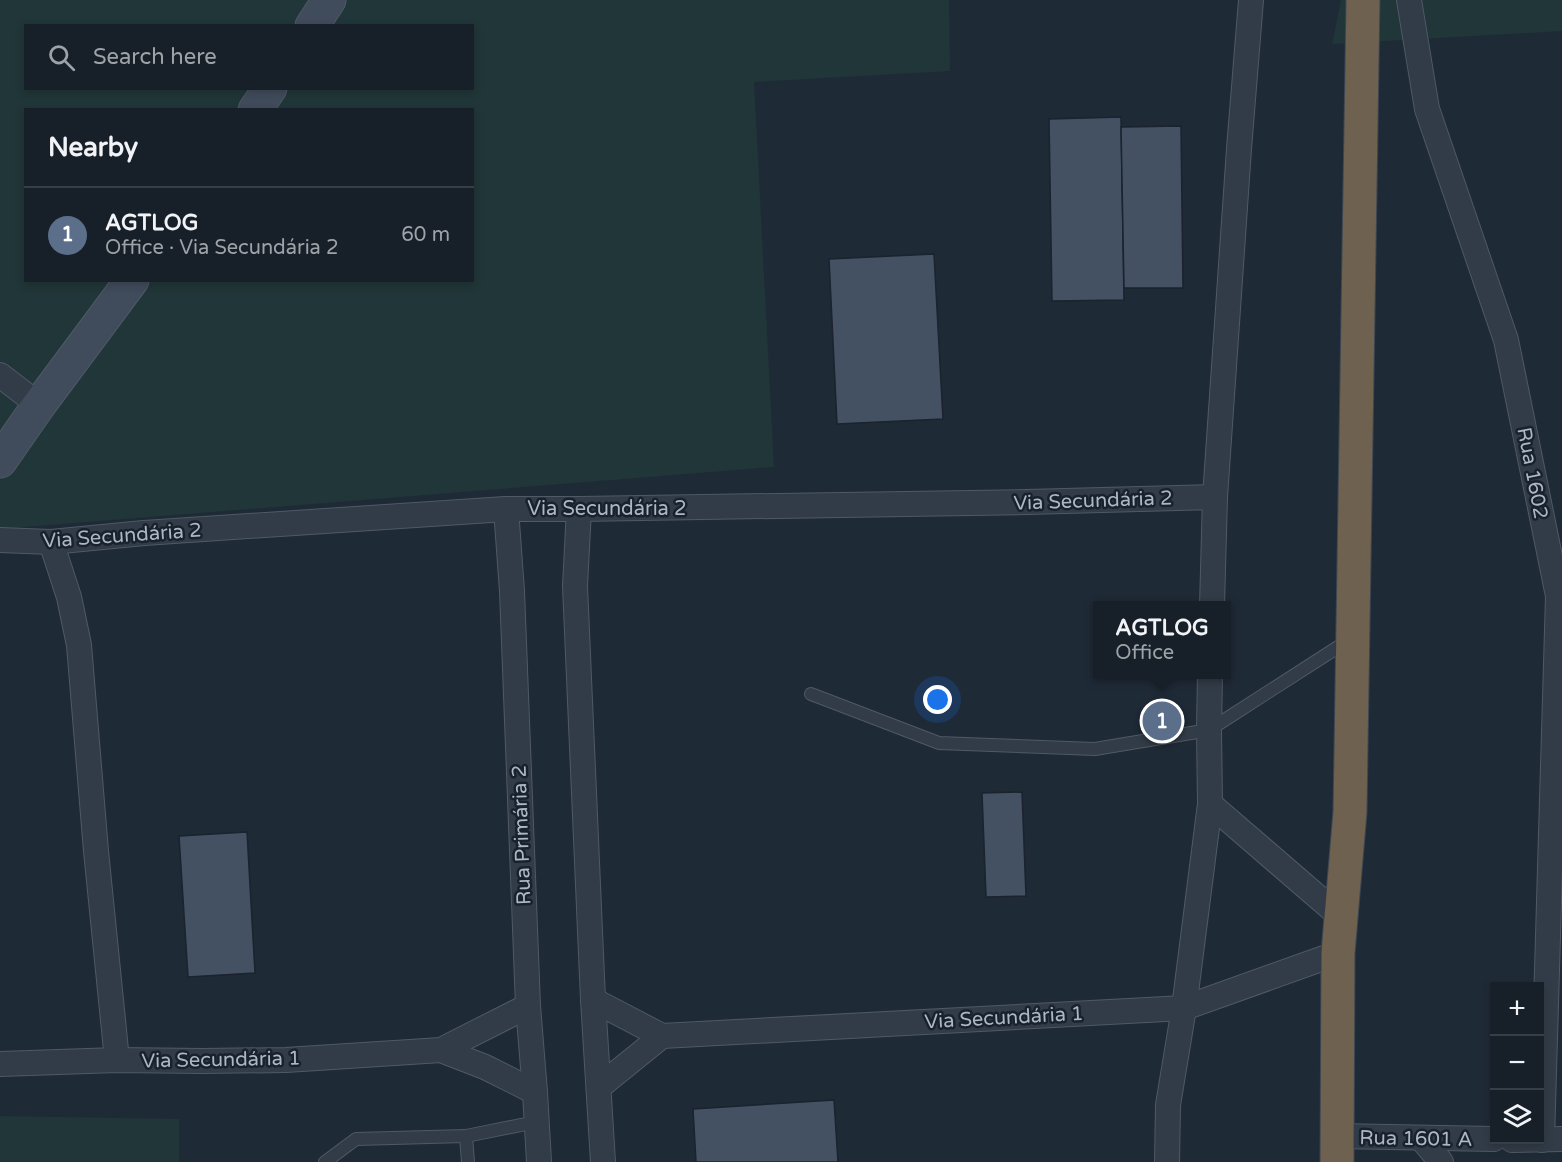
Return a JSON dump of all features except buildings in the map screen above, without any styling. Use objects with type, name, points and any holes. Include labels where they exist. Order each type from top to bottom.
[{"type":"highway","points":[[1337,1149],[1338,954],[1350,812],[1363,0]]},
{"type":"street","points":[[313,24],[329,0]]},
{"type":"street","points":[[1212,601],[1215,497],[1251,0]]},
{"type":"street","name":"Rua 1602","points":[[1409,0],[1427,109],[1506,340],[1560,595],[1552,1139]]},
{"type":"street","points":[[256,108],[269,90]]},
{"type":"street","points":[[0,461],[131,282]]},
{"type":"street","points":[[0,375],[39,405]]},
{"type":"street","name":"Via Secundária 2","points":[[0,540],[51,542],[144,533],[506,509],[1027,502],[1215,497]]},
{"type":"street","name":"Rua Primária 2","points":[[506,509],[512,591],[528,1006],[539,1162]]},
{"type":"street","points":[[579,509],[575,586],[593,1000],[603,1162]]},
{"type":"street","points":[[51,542],[69,597],[79,645],[96,851],[117,1060]]},
{"type":"street","points":[[1167,1162],[1168,1105],[1184,1008],[1210,804],[1210,679]]},
{"type":"street","points":[[1210,804],[1341,917]]},
{"type":"street","name":"Via Secundária 1","points":[[662,1036],[1184,1008],[1338,954]]},
{"type":"street","points":[[593,1000],[662,1036],[598,1087]]},
{"type":"street","points":[[441,1050],[528,1006]]},
{"type":"street","points":[[441,1050],[485,1067],[535,1092]]},
{"type":"street","name":"Via Secundária 1","points":[[0,1064],[117,1060],[286,1060],[441,1050]]},
{"type":"street","points":[[1421,1138],[1441,1162]]},
{"type":"street","name":"Rua 1601 A","points":[[1337,1149],[1421,1138],[1490,1139]]},
{"type":"lane","points":[[812,694],[939,743],[1095,750],[1209,730],[1353,638]]},
{"type":"lane","points":[[325,1162],[357,1139],[466,1136],[536,1122]]},
{"type":"lane","points":[[466,1136],[468,1162]]},
{"type":"green space","points":[[0,0],[949,0],[950,71],[754,82],[774,467],[0,529]]},
{"type":"green space","points":[[1341,0],[1562,0],[1562,31],[1332,44]]},
{"type":"green space","points":[[0,1116],[179,1119],[179,1162],[0,1162]]},
{"type":"place","name":"AGTLOG","points":[[1162,721]]}]
